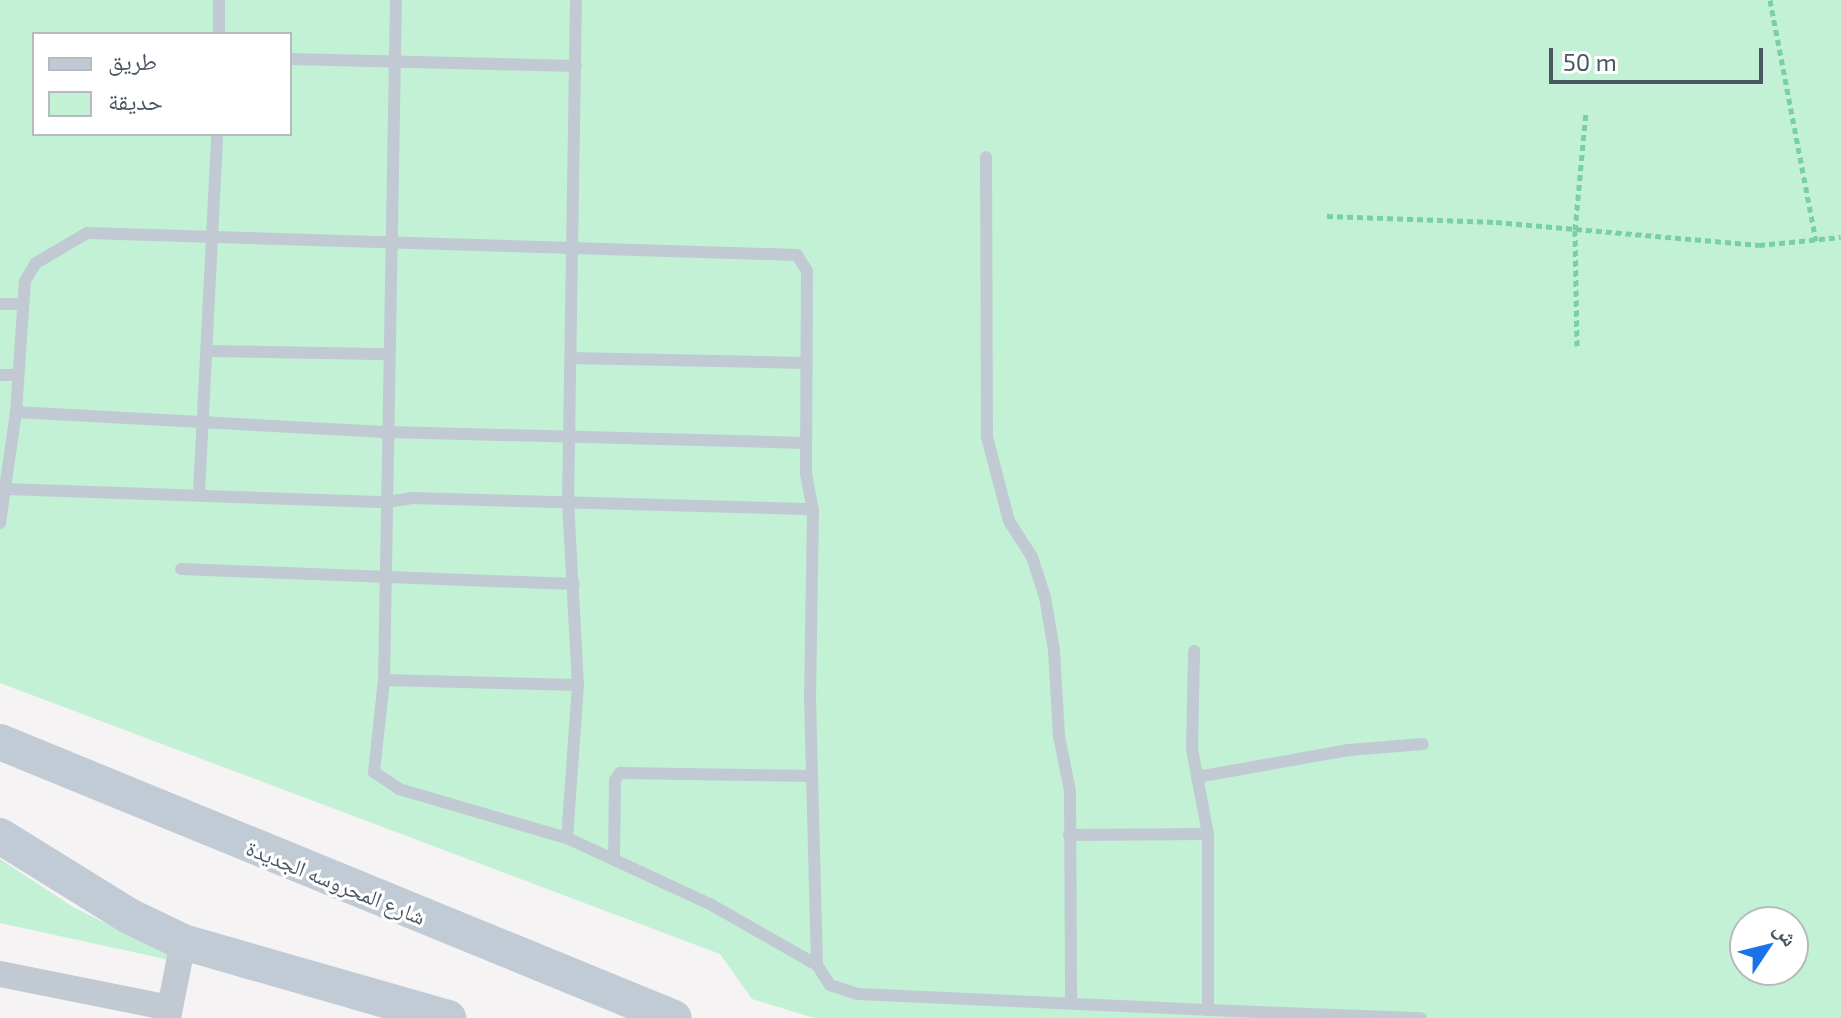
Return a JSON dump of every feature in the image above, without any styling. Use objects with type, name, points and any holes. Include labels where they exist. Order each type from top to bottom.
[{"type":"main road","name":"شارع المحروسه الجديدة","points":[[0,742],[674,1018]]},
{"type":"main road","points":[[0,836],[129,916],[183,942],[448,1018]]},
{"type":"street","points":[[0,974],[169,1013],[183,942]]},
{"type":"lane","points":[[219,0],[219,32]]},
{"type":"lane","points":[[396,0],[384,680],[373,760],[378,778],[399,789],[567,838],[710,904],[817,965],[830,985],[858,994],[1421,1018]]},
{"type":"lane","points":[[567,838],[578,685],[568,501],[576,0]]},
{"type":"lane","points":[[292,59],[576,66]]},
{"type":"lane","points":[[199,494],[215,236],[217,136]]},
{"type":"lane","points":[[986,157],[987,437],[995,483],[1009,521],[1032,557],[1045,597],[1059,736],[1067,767],[1071,1001]]},
{"type":"lane","points":[[0,523],[16,412],[20,304],[25,281],[36,263],[87,233],[574,244],[797,255],[807,271],[805,443],[813,509],[811,776],[817,965]]},
{"type":"lane","points":[[0,304],[20,304]]},
{"type":"lane","points":[[209,351],[389,354]]},
{"type":"lane","points":[[571,358],[806,363]]},
{"type":"lane","points":[[0,375],[18,375]]},
{"type":"lane","points":[[16,412],[389,432],[805,443]]},
{"type":"lane","points":[[6,489],[387,502],[568,501],[813,509]]},
{"type":"lane","points":[[181,569],[574,584]]},
{"type":"lane","points":[[1194,651],[1191,721],[1208,834],[1208,1010]]},
{"type":"lane","points":[[384,680],[578,685]]},
{"type":"lane","points":[[1197,777],[1349,750],[1423,744]]},
{"type":"lane","points":[[614,860],[615,780],[620,773],[811,776]]},
{"type":"lane","points":[[1069,835],[1208,834]]},
{"type":"path","points":[[1770,0],[1816,241]]},
{"type":"path","points":[[1577,346],[1575,230],[1586,111]]},
{"type":"path","points":[[1327,216],[1496,222],[1759,245],[1841,237]]},
{"type":"green space","points":[[0,0],[1841,0],[1841,1018],[814,1018],[752,999],[720,954],[0,683]]},
{"type":"green space","points":[[0,859],[73,907],[188,964],[0,923]]}]
